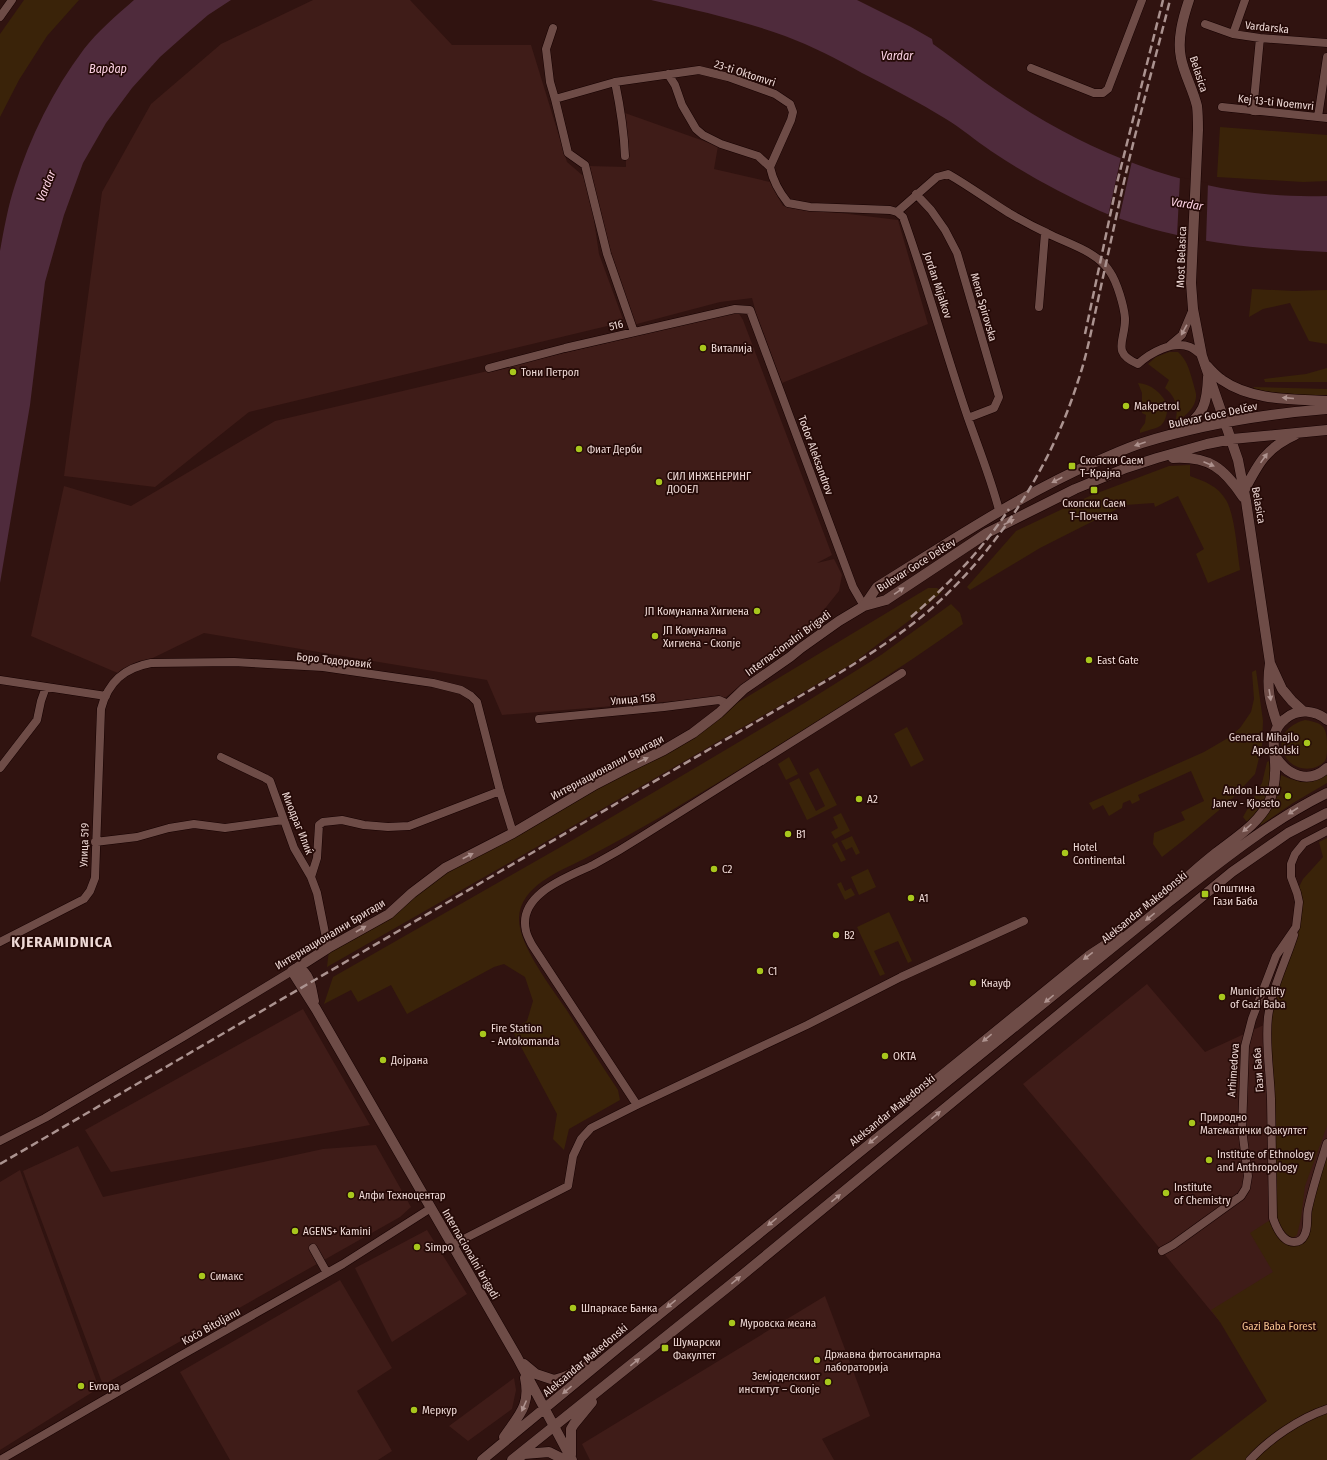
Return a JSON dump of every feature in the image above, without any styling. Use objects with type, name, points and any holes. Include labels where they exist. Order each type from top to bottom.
[{"type":"street","points":[[0,17],[12,0]]},
{"type":"street","points":[[1031,68],[1094,93],[1103,93],[1108,89],[1142,0]]},
{"type":"street","name":"Belasica","points":[[1189,0],[1180,34],[1180,52],[1197,109]]},
{"type":"street","points":[[1233,34],[1245,0]]},
{"type":"street","name":"Vardarska","points":[[1205,24],[1233,34],[1260,38],[1327,43]]},
{"type":"street","points":[[553,28],[546,49],[550,82],[568,153],[585,165],[607,254],[634,332]]},
{"type":"street","points":[[1253,110],[1260,38]]},
{"type":"street","points":[[1318,117],[1327,57]]},
{"type":"street","name":"23-ti Oktomvri","points":[[555,99],[615,82],[699,70],[728,77],[775,94],[790,104],[793,112],[791,120],[770,167]]},
{"type":"street","points":[[668,74],[675,85],[682,105],[696,128],[703,136],[721,144],[758,156],[770,167],[776,184],[788,203],[810,206],[890,210],[897,212],[937,177],[948,174],[968,185],[1008,212],[1045,233],[1094,255],[1105,264],[1111,273],[1124,310],[1125,319],[1121,346],[1124,355],[1128,360],[1138,364],[1148,356],[1168,346],[1182,335],[1193,310]]},
{"type":"street","points":[[615,82],[620,105],[625,142],[625,156]]},
{"type":"street","name":"Kej 13-ti Noemvri","points":[[1222,107],[1327,118]]},
{"type":"street","name":"Most Belasica","points":[[1197,109],[1198,139],[1191,283],[1193,310],[1205,365]]},
{"type":"street","name":"Mena Spirovska","points":[[916,194],[931,210],[945,230],[957,253],[999,397],[994,408],[968,418]]},
{"type":"street","name":"Jordan Mijalkov","points":[[897,212],[903,217],[921,266],[968,418],[988,470],[999,510]]},
{"type":"street","points":[[1039,307],[1045,233]]},
{"type":"street","name":"516","points":[[489,368],[735,308],[750,310]]},
{"type":"street","name":"Todor Aleksandrov","points":[[750,310],[853,587],[864,606]]},
{"type":"street","points":[[1168,346],[1182,345],[1190,347],[1205,365],[1222,380],[1249,393],[1269,397],[1327,401]]},
{"type":"street","points":[[1178,434],[1195,421],[1205,403],[1207,392],[1205,365]]},
{"type":"street","name":"Belasica","points":[[1205,365],[1232,439],[1238,460],[1245,496],[1270,663],[1268,681],[1272,708],[1278,726]]},
{"type":"street","name":"Bulevar Goce Delčev","points":[[864,606],[877,587],[999,510],[1069,474],[1116,453],[1142,443],[1226,423],[1263,416],[1327,409]]},
{"type":"street","points":[[1245,496],[1252,476],[1264,457],[1278,444],[1295,436],[1324,430]]},
{"type":"street","name":"Bulevar Goce Delčev","points":[[864,606],[886,600],[987,533],[1044,503],[1126,468],[1207,444],[1232,439],[1324,430]]},
{"type":"street","points":[[1157,458],[1186,457],[1214,465],[1226,474],[1245,496]]},
{"type":"street","name":"Internacionalni Brigadi","points":[[728,704],[744,689],[801,648],[864,606]]},
{"type":"street","name":"Боро Тодоровиќ","points":[[106,696],[118,678],[128,670],[150,663],[234,662],[323,668],[433,683],[461,690],[477,702],[500,791],[513,833]]},
{"type":"street","name":"Belasica","points":[[1270,663],[1282,689],[1303,711]]},
{"type":"street","points":[[637,1105],[532,945],[526,931],[525,920],[532,902],[542,891],[644,836],[902,673]]},
{"type":"street","points":[[0,680],[106,696]]},
{"type":"street","points":[[0,768],[37,720],[41,701],[46,688]]},
{"type":"street","name":"Улица 519","points":[[0,942],[84,899],[94,882],[101,709],[106,696]]},
{"type":"street","name":"Улица 158","points":[[539,719],[719,700],[728,704]]},
{"type":"street","name":"Интернационални Бригади","points":[[0,1142],[52,1114],[328,948],[389,914],[412,893],[445,868],[513,833],[602,781],[664,750],[693,733],[728,704]]},
{"type":"street","points":[[1166,904],[1179,885],[1201,865],[1239,835],[1264,810],[1273,788],[1276,772],[1273,746],[1274,736],[1278,726],[1284,719],[1303,711],[1313,712],[1327,720]]},
{"type":"street","points":[[1275,756],[1281,766],[1290,773],[1301,776],[1312,776],[1326,770]]},
{"type":"street","name":"Миодраг Илиќ","points":[[221,758],[270,781],[294,848],[311,877],[328,948]]},
{"type":"street","points":[[311,877],[317,858],[319,825],[323,822],[342,820],[364,825],[388,827],[409,826],[500,791]]},
{"type":"street","name":"Aleksandar Makedonski","points":[[482,1460],[903,1116],[910,1104],[924,1090],[1090,955],[1121,935],[1134,930],[1246,842],[1301,806],[1327,793]]},
{"type":"street","points":[[512,1460],[735,1281],[1232,872],[1288,833],[1327,813]]},
{"type":"street","points":[[95,842],[137,837],[169,828],[194,824],[225,828],[283,820]]},
{"type":"street","name":"Arhimedova","points":[[1162,1251],[1241,1196],[1246,1188],[1248,1176],[1242,1129],[1245,1046],[1252,1019],[1276,956],[1296,927],[1299,902],[1298,894],[1291,877],[1291,864],[1295,854],[1304,843],[1327,830]]},
{"type":"street","points":[[452,1245],[568,1186],[573,1156],[581,1139],[591,1128],[807,1025],[908,974],[1024,920]]},
{"type":"street","name":"Гази Баба","points":[[1296,927],[1286,960],[1273,991],[1268,1017],[1267,1043],[1271,1099],[1273,1218],[1279,1231],[1284,1238],[1290,1242],[1302,1240],[1304,1236],[1311,1194],[1327,1143]]},
{"type":"street","points":[[310,980],[312,967],[328,948]]},
{"type":"street","name":"Интернационални Бригади","points":[[295,969],[304,972],[310,980]]},
{"type":"street","name":"Internacionalni brigadi","points":[[295,969],[316,1009],[523,1368],[570,1459]]},
{"type":"street","name":"Internacionalni brigadi","points":[[310,980],[316,1009]]},
{"type":"street","name":"Kočo Bitoljanu","points":[[0,1460],[343,1264],[431,1208]]},
{"type":"street","points":[[313,1248],[327,1273]]},
{"type":"street","points":[[517,1358],[536,1374],[554,1380],[584,1369],[619,1347]]},
{"type":"street","points":[[496,1449],[518,1418],[526,1402],[527,1388],[523,1368]]},
{"type":"street","points":[[515,1460],[524,1454],[549,1452],[570,1459],[571,1429],[604,1387]]},
{"type":"street","points":[[1250,1460],[1256,1453],[1291,1426],[1327,1409]]},
{"type":"shaded area","points":[[313,0],[410,0],[452,45],[531,45],[567,162],[588,180],[599,254],[624,322],[249,412],[155,487],[64,476],[102,192],[151,104],[221,44]]},
{"type":"shaded area","points":[[625,113],[718,146],[714,169],[770,182],[783,206],[898,220],[928,324],[782,383],[756,313],[752,298],[720,302],[633,325],[610,254],[589,166],[626,167]]},
{"type":"shaded area","points":[[738,312],[743,320],[832,555],[817,563],[834,559],[842,575],[839,591],[806,632],[777,658],[726,697],[502,715],[487,680],[204,633],[120,674],[31,636],[64,486],[131,506],[275,421]]},
{"type":"shaded area","name":"Природно Математички Факултет","points":[[1147,984],[1205,1052],[1327,996],[1327,1262],[1220,1322],[1023,1084]]},
{"type":"shaded area","points":[[303,1009],[370,1125],[111,1172],[85,1130]]},
{"type":"shaded area","points":[[376,1145],[411,1207],[400,1217],[103,1385],[23,1171],[78,1146],[103,1197],[323,1149]]},
{"type":"shaded area","points":[[20,1170],[99,1388],[0,1450],[0,1182]]},
{"type":"shaded area","points":[[427,1230],[467,1294],[392,1342],[355,1268]]},
{"type":"shaded area","points":[[340,1280],[392,1368],[357,1391],[392,1451],[378,1460],[230,1460],[180,1372]]},
{"type":"shaded area","points":[[825,1296],[870,1416],[822,1439],[834,1460],[590,1460],[582,1444]]},
{"type":"shaded area","points":[[514,1378],[516,1390],[512,1409],[468,1441],[449,1426]]},
{"type":"green space","points":[[24,0],[79,0],[47,36],[19,80],[0,117],[0,34]]},
{"type":"green space","points":[[1220,127],[1327,135],[1327,181],[1303,182],[1217,177]]},
{"type":"green space","points":[[1252,289],[1294,291],[1327,290],[1327,344],[1309,341],[1290,303],[1263,309],[1249,317]]},
{"type":"green space","points":[[1169,352],[1178,352],[1185,361],[1190,371],[1196,394],[1195,403],[1190,411],[1175,422],[1177,412],[1176,403],[1172,395],[1165,388],[1169,380],[1148,364],[1156,357]]},
{"type":"green space","points":[[1327,368],[1327,382],[1265,382],[1264,379],[1306,374]]},
{"type":"green space","points":[[1138,383],[1152,387],[1168,405],[1165,419],[1161,425],[1140,433],[1140,430],[1145,423],[1146,415],[1142,413],[1142,393]]},
{"type":"green space","points":[[1254,387],[1327,389],[1327,395],[1304,395],[1252,390]]},
{"type":"green space","points":[[1190,465],[1190,476],[1215,488],[1226,500],[1234,524],[1240,570],[1208,583],[1196,554],[1204,549],[1178,496],[1155,507],[1154,503],[1125,505],[1040,548],[970,590],[967,587],[1016,531],[1092,495],[1169,466]]},
{"type":"green space","points":[[928,588],[937,588],[942,592],[910,620],[853,663],[327,967],[329,950],[437,878],[503,841],[727,709]]},
{"type":"green space","points":[[951,604],[960,613],[963,624],[935,644],[791,738],[678,807],[543,881],[526,897],[521,907],[519,918],[520,928],[529,952],[618,1090],[620,1100],[569,1129],[564,1150],[553,1139],[557,1114],[512,1030],[527,1021],[533,1001],[525,977],[504,964],[494,967],[407,1014],[391,985],[358,1002],[351,990],[324,1004],[333,977],[564,845],[806,702],[881,655]]},
{"type":"green space","points":[[1256,670],[1263,721],[1262,746],[1255,774],[1231,800],[1162,857],[1153,844],[1154,833],[1185,820],[1181,812],[1204,801],[1191,771],[1138,795],[1140,800],[1132,804],[1130,800],[1123,803],[1122,808],[1109,816],[1103,805],[1093,810],[1089,803],[1204,752],[1228,738],[1240,728],[1251,712],[1254,699],[1252,672]]},
{"type":"green space","points":[[1305,720],[1323,727],[1327,740],[1325,761],[1321,765],[1306,769],[1295,766],[1291,763],[1283,752],[1282,746],[1282,740],[1288,730],[1298,722]]},
{"type":"green space","points":[[907,727],[924,760],[911,767],[894,734]]},
{"type":"green space","points":[[789,757],[798,774],[786,780],[778,764]]},
{"type":"green space","points":[[1269,761],[1269,787],[1259,809],[1247,822],[1243,817],[1262,783],[1267,762]]},
{"type":"green space","points":[[818,768],[837,805],[807,820],[789,783],[799,778],[816,811],[825,806],[809,773]]},
{"type":"green space","points":[[1327,774],[1327,783],[1293,803],[1261,825],[1260,823],[1275,800],[1281,775],[1293,780],[1304,782],[1321,778]]},
{"type":"green space","points":[[841,813],[850,831],[835,839],[831,832],[838,828],[833,817]]},
{"type":"green space","points":[[852,836],[860,853],[856,855],[852,847],[846,850],[841,841]]},
{"type":"green space","points":[[1327,838],[1327,1126],[1305,1186],[1301,1218],[1297,1235],[1294,1237],[1288,1237],[1276,1219],[1270,1035],[1273,1007],[1289,955],[1299,931],[1301,912],[1299,887],[1303,879],[1323,857],[1319,842]]},
{"type":"green space","points":[[837,842],[846,860],[841,862],[832,845]]},
{"type":"green space","points":[[868,869],[876,887],[859,895],[851,877]]},
{"type":"green space","points":[[841,882],[845,891],[851,888],[855,895],[845,900],[837,884]]},
{"type":"green space","points":[[889,912],[912,961],[908,963],[898,941],[874,951],[885,974],[880,976],[857,927]]},
{"type":"green space","name":"Gazi Baba Forest","points":[[1327,1143],[1327,1460],[1190,1460],[1267,1401],[1220,1322],[1211,1310],[1273,1272],[1250,1233],[1273,1218],[1284,1238],[1302,1240]]},
{"type":"water","name":"Вардар","points":[[134,0],[231,0],[208,15],[160,57],[132,88],[106,123],[83,163],[64,215],[45,282],[30,405],[0,583],[0,251],[8,209],[28,149],[52,97],[89,43]]},
{"type":"water","name":"Vardar","points":[[651,0],[857,0],[932,39],[933,44],[985,82],[1006,97],[1052,125],[1126,161],[1165,174],[1245,192],[1286,196],[1327,196],[1327,252],[1269,249],[1212,242],[1155,230],[1100,211],[1072,198],[1017,168],[936,113],[894,89],[815,48],[785,36],[735,20]]},
{"type":"pier","points":[[1121,157],[1132,161],[1119,219],[1108,216]]},
{"type":"pier","points":[[1180,177],[1208,183],[1206,242],[1177,236]]},
{"type":"railway","points":[[1085,334],[1117,183],[1163,0]]},
{"type":"railway","points":[[0,1164],[844,670],[908,627],[932,608],[956,585],[1001,532],[1020,504],[1038,475],[1067,413],[1087,351],[1137,127],[1170,0]]},
{"type":"railway","points":[[911,617],[976,553],[988,539],[1009,509]]},
{"type":"place","name":"Виталија","points":[[703,348]]},
{"type":"place","name":"Тони Петрол","points":[[513,372]]},
{"type":"place","name":"Makpetrol","points":[[1126,406]]},
{"type":"place","name":"Фиат Дерби","points":[[579,449]]},
{"type":"place","name":"Скопски Саем Т–Крајна","points":[[1072,466]]},
{"type":"place","name":"СИЛ ИНЖЕНЕРИНГ ДООЕЛ","points":[[659,482]]},
{"type":"place","name":"Скопски Саем Т–Почетна","points":[[1094,490]]},
{"type":"place","name":"ЈП Комунална Хигиена","points":[[757,611]]},
{"type":"place","name":"ЈП Комунална Хигиена - Скопје","points":[[655,636]]},
{"type":"place","name":"East Gate","points":[[1089,660]]},
{"type":"place","name":"General Mihajlo Apostolski","points":[[1307,743]]},
{"type":"place","name":"Andon Lazov Janev - Kjoseto","points":[[1288,796]]},
{"type":"place","name":"A2","points":[[859,799]]},
{"type":"place","name":"B1","points":[[788,834]]},
{"type":"place","name":"Hotel Continental","points":[[1065,853]]},
{"type":"place","name":"C2","points":[[714,869]]},
{"type":"place","name":"Општина Гази Баба","points":[[1205,894]]},
{"type":"place","name":"A1","points":[[911,898]]},
{"type":"place","name":"B2","points":[[836,935]]},
{"type":"place","name":"C1","points":[[760,971]]},
{"type":"place","name":"Кнауф","points":[[973,983]]},
{"type":"place","name":"Municipality of Gazi Baba","points":[[1222,997]]},
{"type":"place","name":"Fire Station - Avtokomanda","points":[[483,1034]]},
{"type":"place","name":"OKTA","points":[[885,1056]]},
{"type":"place","name":"Дојрана","points":[[383,1060]]},
{"type":"place","name":"Природно Математички Факултет","points":[[1192,1123]]},
{"type":"place","name":"Institute of Ethnology and Anthropology","points":[[1209,1160]]},
{"type":"place","name":"Institute of Chemistry","points":[[1166,1193]]},
{"type":"place","name":"Алфи Техноцентар","points":[[351,1195]]},
{"type":"place","name":"AGENS+ Kamini","points":[[295,1231]]},
{"type":"place","name":"Simpo","points":[[417,1247]]},
{"type":"place","name":"Симакс","points":[[202,1276]]},
{"type":"place","name":"Шпаркасе Банка","points":[[573,1308]]},
{"type":"place","name":"Муровска меана","points":[[732,1323]]},
{"type":"place","name":"Шумарски Факултет","points":[[665,1348]]},
{"type":"place","name":"Државна фитосанитарна лабораторија","points":[[817,1360]]},
{"type":"place","name":"Земјоделскиот институт – Скопје","points":[[828,1382]]},
{"type":"place","name":"Evropa","points":[[81,1386]]},
{"type":"place","name":"Меркур","points":[[414,1410]]},
{"type":"district","name":"KJERAMIDNICA","points":[[62,942]]}]
